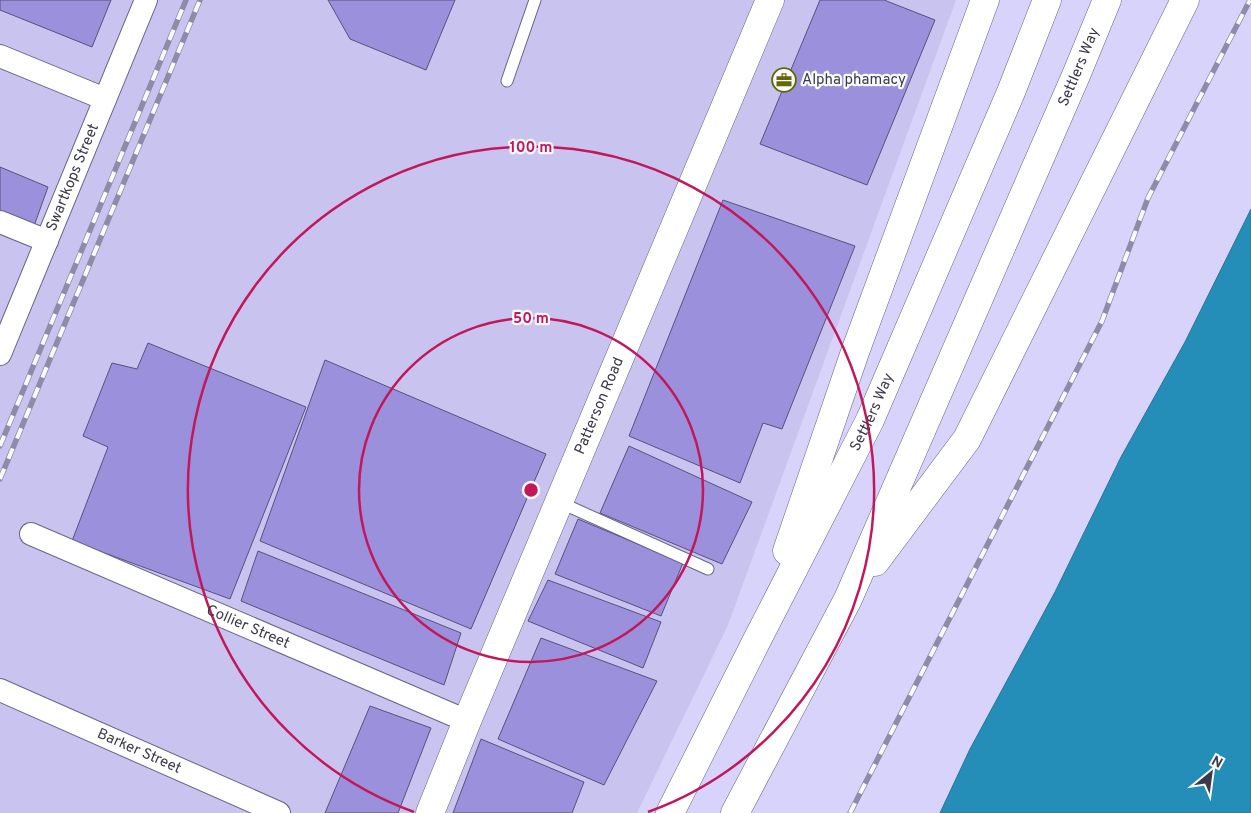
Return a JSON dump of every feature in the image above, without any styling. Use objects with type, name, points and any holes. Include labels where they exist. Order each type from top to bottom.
[{"type":"main road","name":"Patterson Road","points":[[430,813],[770,0]]},
{"type":"main road","points":[[756,642],[855,352],[984,0]]},
{"type":"main road","name":"Settlers Way","points":[[670,813],[870,420],[1011,92],[1047,0]]},
{"type":"main road","name":"Settlers Way","points":[[734,813],[848,599],[1108,0]]},
{"type":"main road","points":[[848,599],[967,439],[1185,0]]},
{"type":"street","name":"Swartkops Street","points":[[0,354],[146,0]]},
{"type":"street","points":[[0,56],[105,99]]},
{"type":"street","points":[[0,222],[47,241]]},
{"type":"street","name":"Collier Street","points":[[30,534],[467,721]]},
{"type":"street","name":"Barker Street","points":[[0,690],[279,813]]},
{"type":"lane","points":[[507,82],[535,0]]},
{"type":"lane","points":[[559,502],[708,569]]},
{"type":"shaded area","points":[[0,0],[956,0],[728,625],[637,813],[0,813]]},
{"type":"water","points":[[1251,209],[1251,813],[940,813],[970,749],[1055,592],[1121,457],[1185,342]]},
{"type":"building","points":[[0,0],[111,0],[92,47],[0,10]]},
{"type":"building","points":[[328,0],[455,0],[426,70],[350,39]]},
{"type":"building","points":[[820,0],[884,0],[935,20],[867,185],[760,144]]},
{"type":"building","points":[[0,167],[48,187],[34,226],[0,212]]},
{"type":"building","points":[[723,200],[855,246],[782,429],[763,423],[740,483],[629,436]]},
{"type":"building","points":[[148,343],[306,407],[230,599],[72,541],[108,447],[83,436],[112,363],[137,369]]},
{"type":"building","points":[[325,360],[546,454],[471,629],[260,541]]},
{"type":"building","points":[[629,446],[752,502],[722,564],[600,513]]},
{"type":"building","points":[[578,519],[683,563],[661,616],[555,574]]},
{"type":"building","points":[[258,551],[461,633],[444,685],[241,601]]},
{"type":"building","points":[[548,580],[661,622],[643,668],[528,621]]},
{"type":"building","points":[[541,638],[657,681],[604,785],[498,739]]},
{"type":"building","points":[[370,706],[431,728],[398,813],[325,813]]},
{"type":"building","points":[[481,739],[584,782],[572,813],[453,813]]},
{"type":"railway","points":[[0,446],[186,0]]},
{"type":"railway","points":[[0,479],[200,0]]},
{"type":"railway","points":[[850,813],[1102,321],[1148,198],[1250,0]]},
{"type":"place","name":"Alpha phamacy","points":[[784,80]]}]
